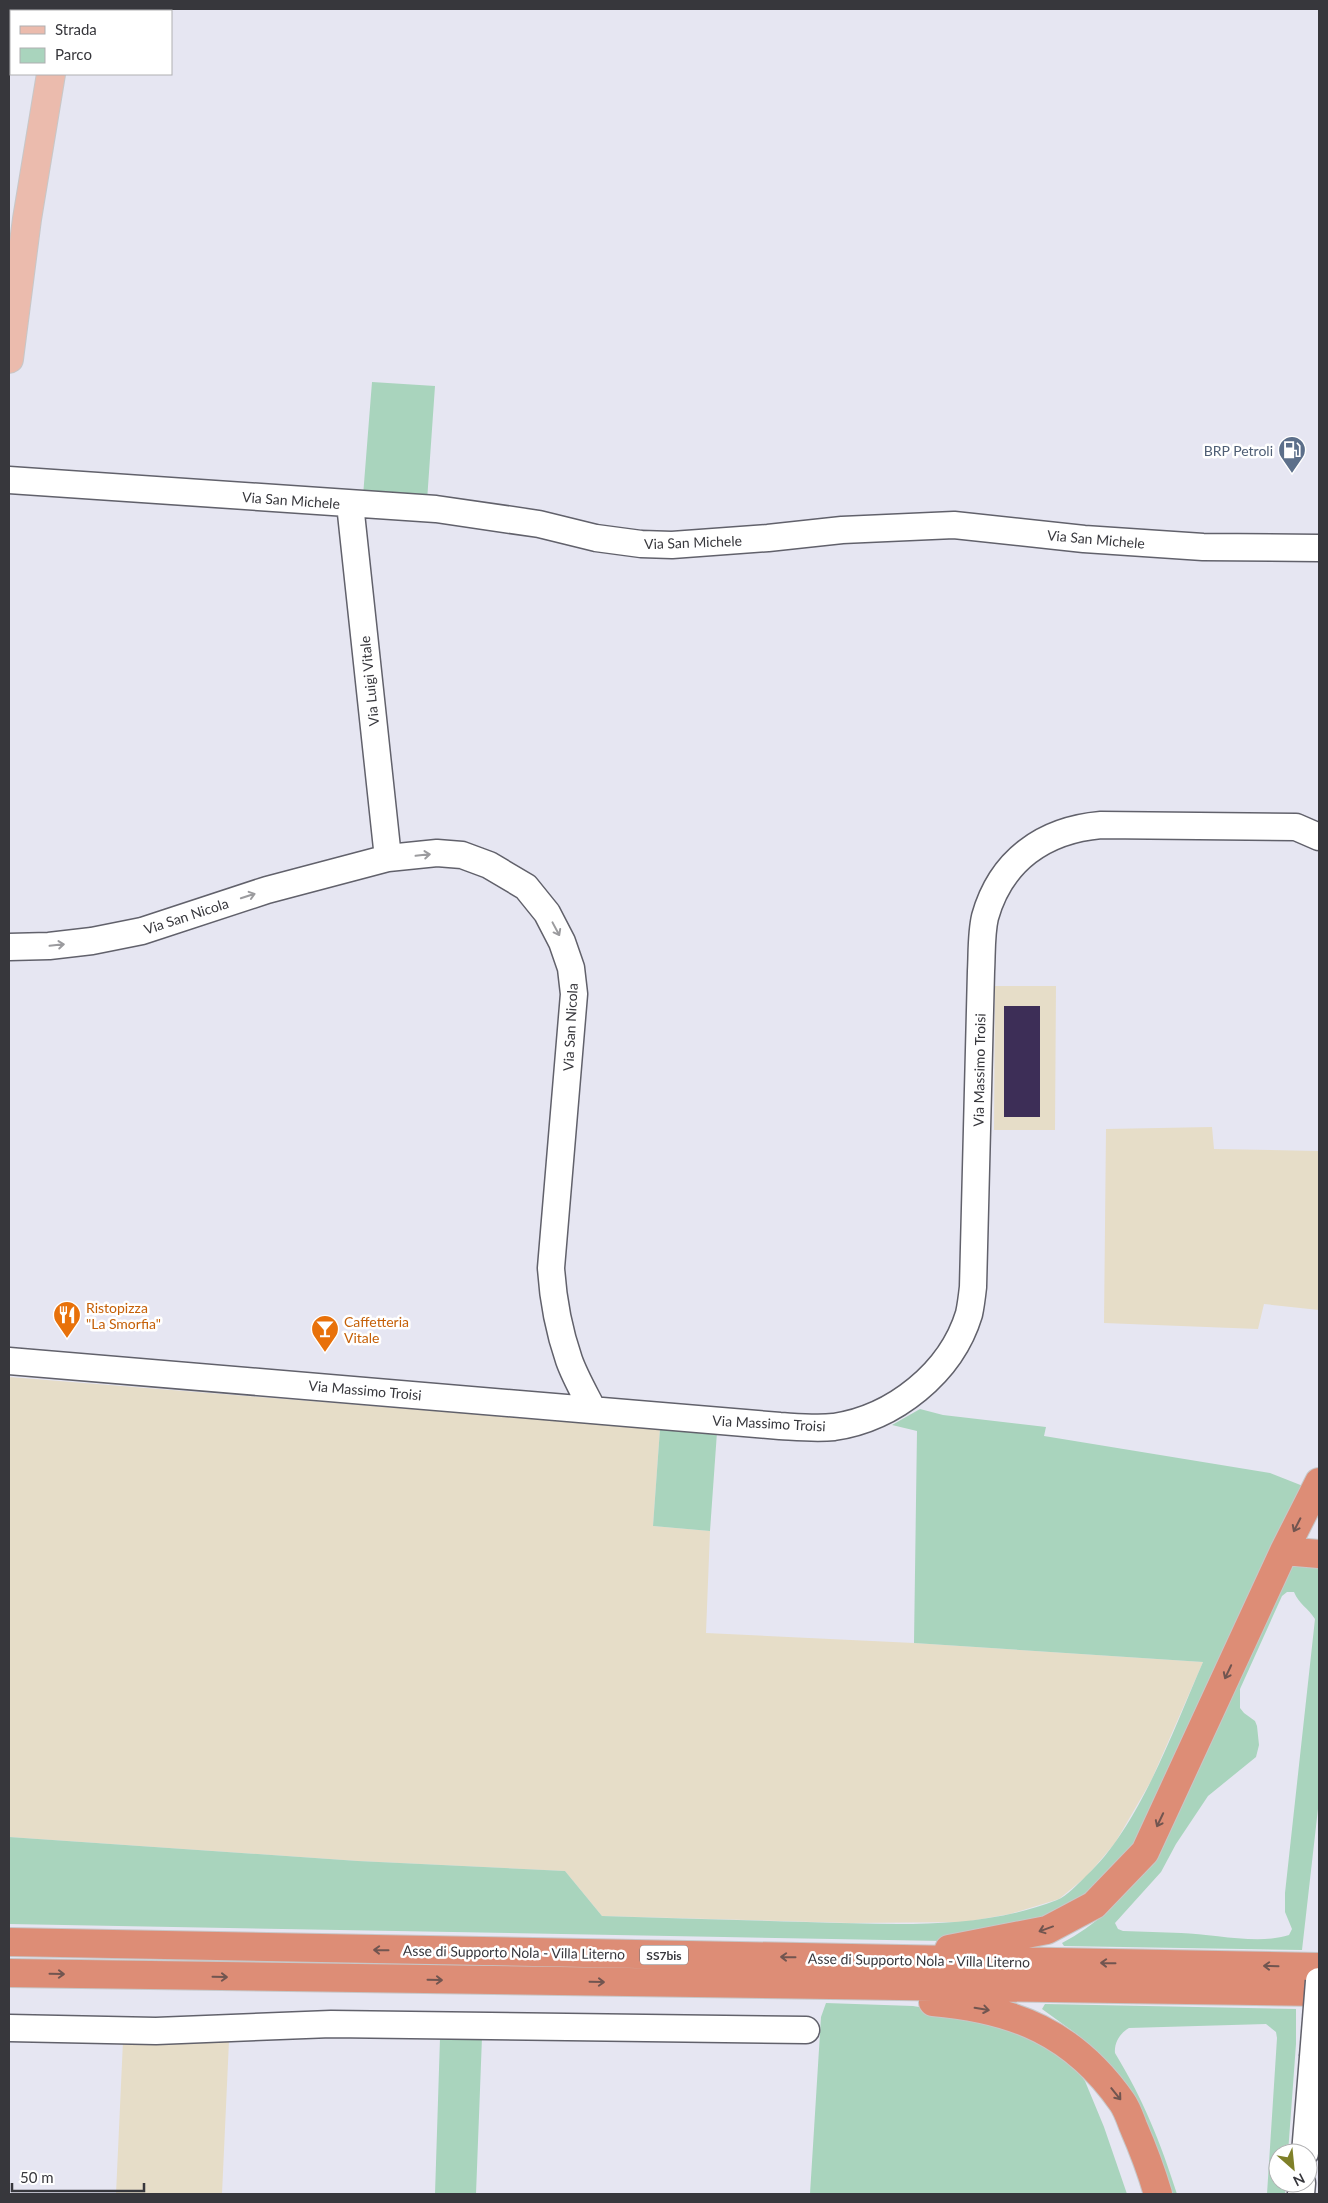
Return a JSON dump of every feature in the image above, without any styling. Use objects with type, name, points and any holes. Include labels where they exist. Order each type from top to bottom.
[{"type":"highway","points":[[894,1959],[1047,1930],[1094,1905],[1145,1852],[1284,1551],[1319,1482]]},
{"type":"highway","points":[[1284,1551],[1319,1554]]},
{"type":"highway","name":"Asse di Supporto Nola - Villa Literno","points":[[9,1942],[1319,1967]]},
{"type":"highway","name":"Asse di Supporto Nola - Villa Literno","points":[[9,1973],[1319,1992]]},
{"type":"highway","points":[[848,1986],[890,1999],[990,2010],[1027,2021],[1059,2038],[1092,2065],[1123,2103],[1149,2162],[1158,2194]]},
{"type":"main road","points":[[9,359],[27,219],[50,85]]},
{"type":"street","name":"Via San Michele","points":[[9,480],[436,509],[539,524],[596,538],[641,544],[672,545],[842,530],[954,525],[1084,539],[1202,547],[1319,548]]},
{"type":"street","name":"Via Luigi Vitale","points":[[350,504],[388,858]]},
{"type":"street","name":"Via Massimo Troisi","points":[[9,1361],[780,1426],[833,1427],[860,1421],[884,1411],[907,1398],[945,1360],[968,1314],[974,1287],[981,971],[985,919],[994,890],[1006,871],[1040,843],[1057,834],[1080,827],[1101,825],[1308,832],[1319,814]]},
{"type":"street","name":"Via San Nicola","points":[[9,947],[49,946],[92,941],[142,931],[267,890],[388,858],[437,853],[462,855],[489,865],[526,887],[547,914],[562,942],[571,968],[574,994],[551,1268],[553,1294],[560,1332],[570,1362],[593,1410]]},
{"type":"street","points":[[1306,2143],[1319,1980]]},
{"type":"street","points":[[9,2028],[156,2031],[331,2024],[806,2030]]},
{"type":"shaded area","points":[[995,986],[1056,986],[1055,1130],[994,1130]]},
{"type":"shaded area","points":[[1212,1127],[1214,1149],[1319,1151],[1319,1310],[1264,1304],[1258,1329],[1104,1323],[1106,1129]]},
{"type":"shaded area","points":[[9,1377],[660,1429],[653,1526],[710,1531],[706,1633],[914,1643],[1203,1662],[1151,1781],[1115,1843],[1087,1876],[1059,1899],[1010,1914],[965,1922],[849,1923],[602,1916],[565,1871],[358,1861],[9,1837]]},
{"type":"shaded area","points":[[124,2019],[230,2019],[222,2194],[116,2194]]},
{"type":"green space","points":[[372,382],[435,386],[427,501],[363,496]]},
{"type":"green space","points":[[920,1409],[943,1415],[1046,1427],[1044,1436],[1270,1473],[1303,1486],[1143,1833],[1120,1864],[1069,1913],[943,1941],[9,1924],[9,1837],[358,1861],[565,1871],[602,1916],[869,1924],[933,1923],[996,1917],[1027,1910],[1061,1898],[1076,1886],[1105,1856],[1123,1832],[1154,1776],[1203,1662],[914,1643],[917,1431],[892,1425]]},
{"type":"green space","points":[[660,1429],[717,1432],[710,1531],[653,1526]]},
{"type":"green space","points":[[1319,1562],[1319,1800],[1302,1950],[1064,1946],[1062,1943],[1091,1925],[1117,1902],[1139,1877],[1158,1849],[1190,1788],[1285,1577],[1294,1565]],"holes":[[[1287,1592],[1294,1592],[1298,1600],[1315,1619],[1285,1893],[1285,1912],[1292,1929],[1289,1935],[1277,1938],[1250,1939],[1123,1931],[1118,1929],[1115,1923],[1161,1872],[1176,1844],[1208,1796],[1256,1757],[1259,1745],[1257,1726],[1255,1721],[1240,1708],[1240,1689],[1282,1596]]]},
{"type":"green space","points":[[826,2003],[913,2006],[997,2020],[1063,2052],[1085,2081],[1104,2127],[1127,2194],[810,2194],[821,2017]]},
{"type":"green space","points":[[1045,2004],[1296,2009],[1296,2044],[1289,2143],[1270,2143],[1277,2038],[1276,2032],[1266,2024],[1129,2028],[1118,2039],[1115,2053],[1135,2088],[1164,2156],[1177,2194],[1169,2194],[1130,2095],[1104,2059],[1078,2035],[1042,2009]]},
{"type":"green space","points":[[482,2037],[476,2194],[435,2194],[440,2038]]},
{"type":"green space","points":[[1268,2178],[1268,2193],[1285,2193],[1285,2194],[1267,2194]]},
{"type":"building","points":[[1004,1006],[1040,1006],[1040,1117],[1004,1117]]},
{"type":"place","name":"BRP Petroli","points":[[1292,474]]},
{"type":"place","name":"Ristopizza \"La Smorfia\"","points":[[67,1339]]},
{"type":"place","name":"Caffetteria Vitale","points":[[325,1353]]}]
